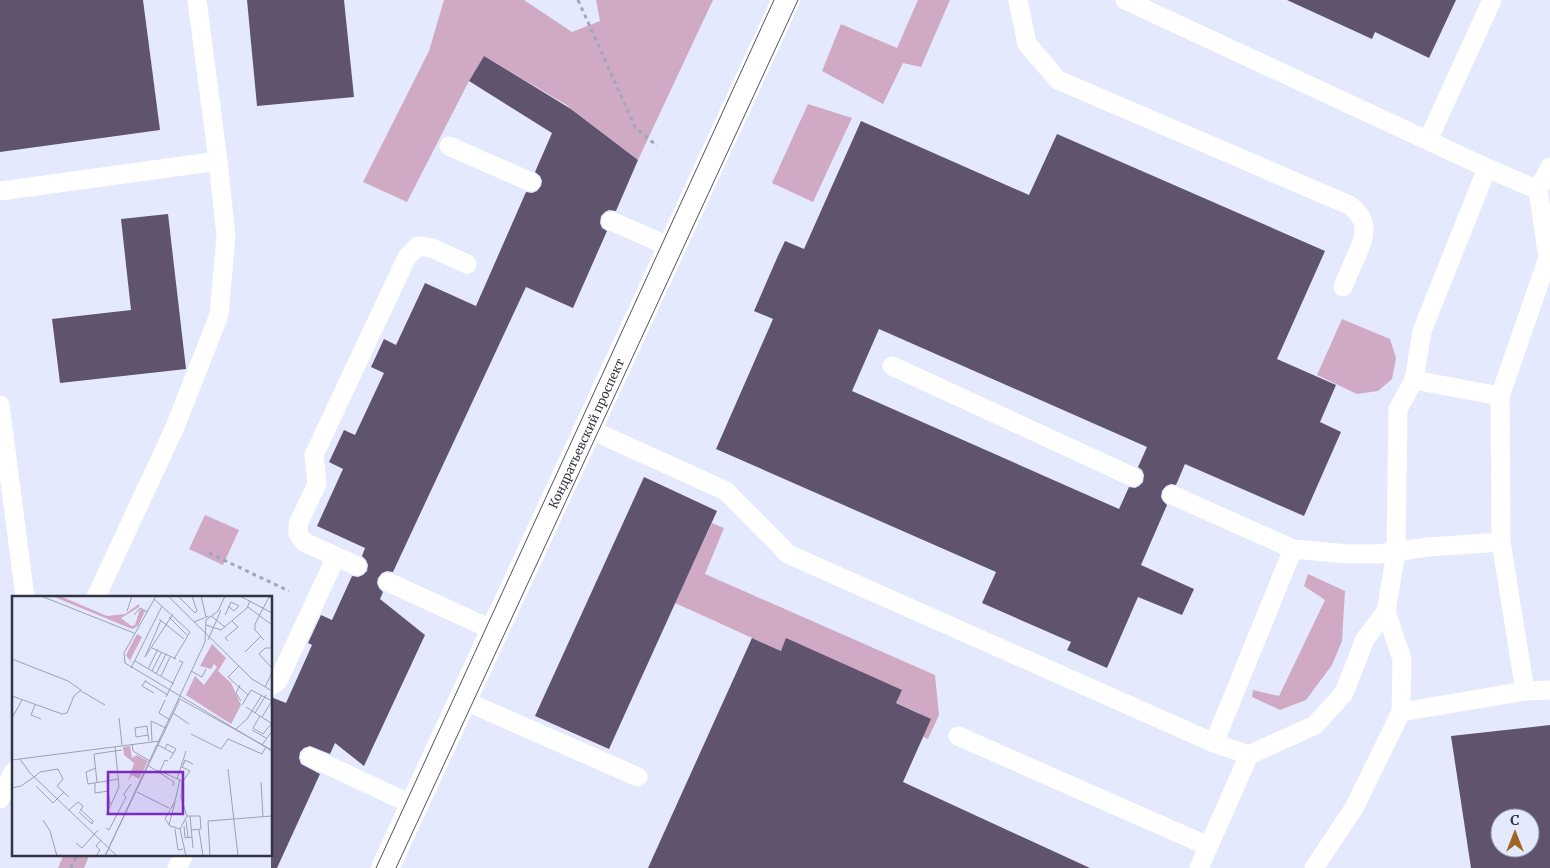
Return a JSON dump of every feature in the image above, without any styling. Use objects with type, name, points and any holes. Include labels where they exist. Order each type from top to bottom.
[{"type":"main road","name":"Кондратьевский проспект","points":[[386,868],[786,0]]},
{"type":"lane","points":[[96,596],[175,427],[219,315],[226,236],[197,0]]},
{"type":"lane","points":[[1018,0],[1027,44],[1058,80],[1340,202],[1357,212],[1363,220],[1365,231],[1343,287]]},
{"type":"lane","points":[[1124,0],[1486,168],[1538,190]]},
{"type":"lane","points":[[1428,140],[1492,0]]},
{"type":"lane","points":[[449,146],[531,182]]},
{"type":"lane","points":[[0,191],[218,161]]},
{"type":"lane","points":[[1199,868],[1248,755],[1316,725],[1344,693],[1365,639],[1386,612],[1396,552],[1398,409],[1414,380],[1422,331],[1486,168]]},
{"type":"lane","points":[[1525,691],[1501,542],[1500,396],[1548,258],[1538,190],[1550,168]]},
{"type":"lane","points":[[611,221],[673,248]]},
{"type":"lane","points":[[357,566],[304,542],[298,534],[298,524],[317,484],[314,454],[407,257],[418,246],[432,248],[468,264]]},
{"type":"lane","points":[[892,366],[1133,477]]},
{"type":"lane","points":[[1414,380],[1500,396]]},
{"type":"lane","points":[[0,405],[25,596]]},
{"type":"lane","points":[[589,429],[726,491],[788,554],[1214,743],[1248,755]]},
{"type":"lane","points":[[1172,495],[1293,549],[1348,554],[1378,554],[1429,547],[1501,542]]},
{"type":"lane","points":[[1214,743],[1293,549]]},
{"type":"lane","points":[[272,685],[278,681],[336,557]]},
{"type":"lane","points":[[388,582],[495,632]]},
{"type":"lane","points":[[1314,868],[1354,808],[1400,712],[1402,658],[1386,612]]},
{"type":"lane","points":[[1400,712],[1525,691],[1550,690]]},
{"type":"lane","points":[[463,700],[638,777]]},
{"type":"lane","points":[[958,736],[1208,846]]},
{"type":"lane","points":[[310,757],[414,805]]},
{"type":"lane","points":[[0,799],[12,775]]},
{"type":"lane","points":[[177,868],[183,856]]},
{"type":"path","points":[[578,0],[635,127],[657,146]]},
{"type":"path","points":[[209,553],[315,602]]},
{"type":"path","points":[[71,868],[76,856]]},
{"type":"shaded area","points":[[444,0],[524,0],[572,32],[600,21],[596,0],[713,0],[638,160],[565,104],[484,56],[469,81],[407,202],[363,182],[429,51]]},
{"type":"shaded area","points":[[918,0],[950,0],[921,67],[903,63],[883,104],[822,71],[841,24],[897,48]]},
{"type":"shaded area","points":[[808,104],[852,118],[813,202],[772,183]]},
{"type":"shaded area","points":[[1342,319],[1390,339],[1396,358],[1392,379],[1378,391],[1357,394],[1317,375]]},
{"type":"shaded area","points":[[205,515],[239,530],[223,565],[189,549]]},
{"type":"shaded area","points":[[712,523],[724,528],[705,574],[935,675],[939,715],[928,739],[914,733],[921,714],[675,603]]},
{"type":"shaded area","points":[[1308,574],[1345,591],[1342,641],[1332,665],[1306,700],[1280,710],[1252,697],[1253,690],[1279,696],[1325,600],[1304,586]]},
{"type":"shaded area","points":[[63,856],[89,856],[84,868],[58,868]]},
{"type":"building","points":[[0,0],[143,0],[160,130],[0,152]]},
{"type":"building","points":[[247,0],[344,0],[354,97],[257,106]]},
{"type":"building","points":[[1287,0],[1456,0],[1429,58],[1375,32],[1372,39]]},
{"type":"building","points":[[484,56],[571,109],[638,160],[616,211],[609,210],[601,216],[600,223],[602,228],[607,231],[573,308],[526,287],[393,572],[387,571],[382,573],[378,578],[377,583],[383,592],[380,599],[425,635],[364,766],[335,743],[330,754],[310,746],[300,752],[301,764],[320,774],[277,868],[271,868],[272,697],[286,703],[312,645],[308,643],[321,615],[332,620],[352,576],[358,577],[363,575],[367,571],[368,565],[362,556],[365,548],[317,526],[343,469],[329,462],[344,430],[355,435],[384,373],[371,367],[384,339],[396,345],[425,283],[476,306],[526,192],[532,193],[537,191],[541,186],[540,176],[535,172],[552,133],[469,81]]},
{"type":"building","points":[[861,121],[1029,195],[1057,134],[1325,251],[1277,359],[1336,385],[1320,422],[1341,432],[1304,516],[1185,464],[1176,485],[1166,486],[1162,491],[1161,497],[1167,505],[1141,565],[1194,589],[1182,615],[1138,597],[1107,668],[1067,650],[1071,642],[982,603],[996,572],[716,449],[773,319],[754,311],[777,258],[785,241],[804,249]],"holes":[[[879,329],[1147,447],[1138,467],[1144,475],[1143,482],[1135,488],[1129,487],[1119,509],[852,391]]]},
{"type":"building","points":[[168,214],[186,369],[60,383],[52,319],[131,310],[121,219]]},
{"type":"building","points":[[644,477],[717,511],[609,749],[535,716]]},
{"type":"building","points":[[752,638],[781,651],[786,638],[902,690],[896,703],[931,719],[903,782],[1090,868],[648,868]]},
{"type":"building","points":[[1550,725],[1550,868],[1471,868],[1451,736]]},
{"type":"tram line","points":[[376,868],[774,0]]},
{"type":"tram line","points":[[396,868],[798,0]]}]
